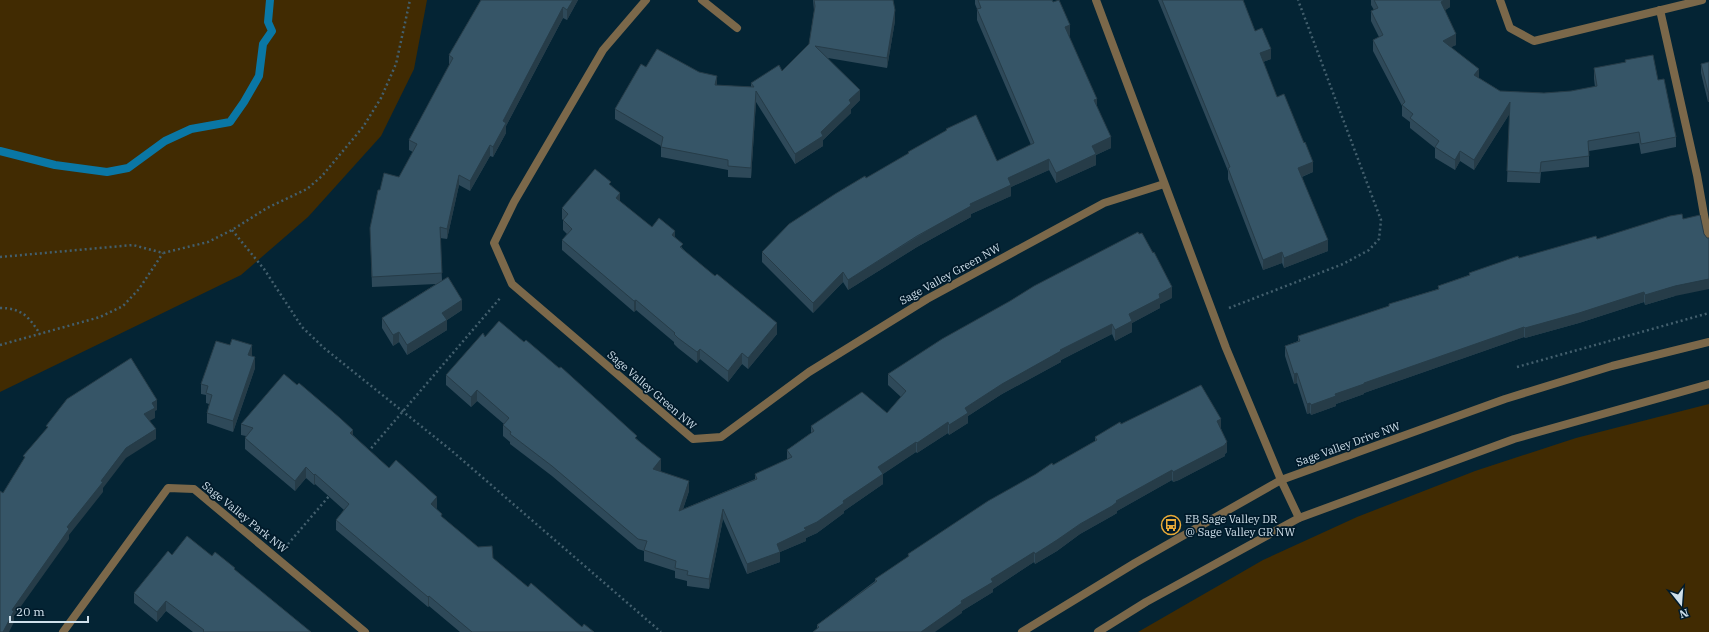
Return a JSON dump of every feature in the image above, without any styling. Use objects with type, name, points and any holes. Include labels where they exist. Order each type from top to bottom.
[{"type":"street","name":"Sage Valley Green NW","points":[[646,0],[603,50],[514,202],[494,243],[512,284],[693,439],[721,437],[809,372],[926,299],[1104,203],[1164,184]]},
{"type":"street","points":[[702,0],[737,28]]},
{"type":"street","points":[[1096,0],[1213,313],[1281,480],[1299,518]]},
{"type":"street","points":[[1500,0],[1510,28],[1534,41],[1702,0]]},
{"type":"street","points":[[1660,10],[1697,175],[1709,243]]},
{"type":"street","name":"Sage Valley Drive NW","points":[[1022,632],[1136,563],[1281,480],[1512,397],[1612,366],[1709,342]]},
{"type":"street","points":[[1098,632],[1146,602],[1299,518],[1514,439],[1709,384]]},
{"type":"street","name":"Sage Valley Park NW","points":[[63,632],[168,488],[194,489],[277,556],[365,632]]},
{"type":"path","points":[[0,257],[133,245],[163,253],[208,242],[232,230],[267,208],[307,189],[322,176],[363,127],[381,98],[396,64],[410,0]]},
{"type":"path","points":[[1213,313],[1343,264],[1369,250],[1379,239],[1381,220],[1298,0]]},
{"type":"path","points":[[232,230],[264,268],[302,327],[324,348],[452,451],[661,632]]},
{"type":"path","points":[[0,345],[100,317],[123,306],[139,289],[163,253]]},
{"type":"path","points":[[366,454],[512,284]]},
{"type":"path","points":[[0,308],[20,312],[25,315],[30,319],[40,334]]},
{"type":"path","points":[[1517,367],[1709,313]]},
{"type":"path","points":[[277,556],[334,490]]},
{"type":"shaded area","points":[[0,0],[427,0],[414,69],[381,136],[308,217],[241,275],[0,392]]},
{"type":"shaded area","points":[[1709,404],[1709,632],[1138,632],[1263,560],[1357,517],[1475,471],[1576,438]]},
{"type":"building","points":[[481,0],[573,0],[567,10],[563,7],[503,121],[506,123],[493,147],[490,145],[470,181],[459,175],[447,229],[440,227],[442,273],[372,277],[370,228],[378,190],[380,190],[384,173],[399,177],[417,144],[409,140],[453,58],[449,55]]},
{"type":"building","points":[[814,0],[893,0],[895,10],[887,58],[815,46],[860,90],[849,100],[851,103],[821,132],[823,136],[795,154],[756,91],[751,168],[728,166],[728,160],[661,147],[663,137],[615,109],[641,64],[646,67],[657,49],[699,72],[717,76],[715,85],[754,87],[751,83],[779,65],[782,71],[809,44],[815,6]]},
{"type":"building","points":[[978,0],[1052,0],[1053,2],[1059,0],[1070,25],[1065,27],[1097,99],[1094,100],[1111,137],[1092,146],[1096,154],[1056,173],[1049,159],[1008,178],[1011,185],[970,204],[971,206],[917,236],[848,280],[843,272],[813,303],[762,252],[789,224],[865,176],[866,178],[947,130],[946,129],[976,115],[997,161],[1034,143],[977,9],[981,8]]},
{"type":"building","points":[[1162,0],[1243,0],[1255,31],[1262,28],[1271,49],[1260,53],[1277,97],[1284,94],[1313,162],[1298,168],[1328,240],[1284,258],[1282,252],[1263,260],[1228,168],[1230,167]]},
{"type":"building","points":[[1374,0],[1444,0],[1441,2],[1456,34],[1443,41],[1479,69],[1474,75],[1500,91],[1544,93],[1571,91],[1597,86],[1594,68],[1653,55],[1658,80],[1664,79],[1676,137],[1641,144],[1639,132],[1588,141],[1589,156],[1541,162],[1540,173],[1507,171],[1510,102],[1474,160],[1460,151],[1455,160],[1435,147],[1439,141],[1410,118],[1413,114],[1402,105],[1405,102],[1373,40],[1383,35],[1371,11],[1378,8]]},
{"type":"building","points":[[1709,62],[1709,92],[1708,92],[1701,64]]},
{"type":"building","points":[[595,169],[611,182],[609,184],[620,193],[616,198],[652,227],[659,218],[675,231],[672,235],[683,244],[680,247],[715,276],[717,274],[777,323],[748,358],[742,353],[728,371],[700,349],[697,352],[678,338],[674,334],[675,333],[636,300],[634,301],[562,240],[572,229],[563,220],[568,214],[562,208]]},
{"type":"building","points":[[1682,214],[1683,219],[1700,215],[1704,234],[1707,238],[1709,238],[1709,279],[1675,286],[1645,295],[1644,292],[1579,313],[1525,328],[1524,327],[1364,383],[1335,394],[1336,396],[1311,405],[1310,403],[1307,404],[1297,373],[1294,374],[1285,346],[1300,341],[1298,336],[1389,306],[1389,304],[1439,289],[1438,286],[1470,275],[1469,273],[1518,256],[1519,258],[1596,236],[1597,239],[1670,216]]},
{"type":"building","points":[[1138,232],[1139,234],[1142,233],[1153,253],[1154,252],[1172,287],[1159,294],[1160,298],[1129,314],[1132,321],[1115,330],[1112,324],[1060,350],[1061,351],[1002,384],[965,408],[968,413],[949,425],[948,422],[878,467],[883,474],[843,501],[844,503],[817,522],[804,528],[806,530],[777,544],[780,552],[747,564],[723,509],[709,579],[687,575],[688,571],[675,568],[676,561],[644,550],[647,541],[638,539],[552,466],[510,434],[511,432],[503,425],[509,418],[477,390],[471,397],[446,375],[483,333],[485,337],[499,321],[524,342],[526,340],[559,368],[561,367],[637,436],[635,438],[661,459],[653,469],[689,481],[679,511],[757,479],[755,474],[792,457],[787,450],[814,431],[811,426],[862,392],[887,413],[906,391],[888,374],[942,339],[1034,286]]},
{"type":"building","points":[[448,277],[462,300],[442,313],[447,320],[407,345],[399,332],[393,335],[382,318]]},
{"type":"building","points":[[232,339],[252,345],[248,355],[255,357],[233,421],[207,413],[212,395],[206,393],[208,386],[201,384],[216,341],[230,345]]},
{"type":"building","points":[[131,358],[157,400],[152,403],[155,408],[144,414],[156,429],[126,448],[101,481],[103,482],[67,527],[69,529],[12,610],[14,611],[3,632],[0,632],[0,491],[3,493],[25,457],[23,456],[48,427],[46,426],[67,399]]},
{"type":"building","points":[[284,374],[297,385],[299,383],[340,418],[353,430],[350,433],[389,468],[396,460],[437,497],[431,504],[442,514],[441,516],[478,547],[492,546],[493,558],[528,587],[531,583],[582,627],[584,624],[594,632],[472,632],[429,596],[428,597],[336,520],[349,504],[315,474],[314,475],[306,467],[295,481],[245,438],[253,428],[241,424]]},
{"type":"building","points":[[1201,385],[1221,419],[1217,421],[1227,442],[1225,445],[1173,472],[1172,470],[1116,501],[1117,502],[1112,506],[1080,524],[1035,554],[1034,552],[991,579],[993,582],[961,601],[962,603],[921,632],[813,632],[819,627],[817,625],[877,581],[875,579],[909,556],[908,554],[988,501],[1036,474],[1052,463],[1053,465],[1097,440],[1095,437],[1120,422],[1121,424]]},
{"type":"building","points":[[187,536],[212,556],[215,552],[311,632],[204,632],[204,630],[166,601],[157,612],[134,593],[168,551],[172,555]]},
{"type":"waterway","points":[[0,151],[55,165],[107,172],[128,168],[165,141],[191,129],[230,122],[259,76],[263,44],[272,31],[268,22],[270,0]]},
{"type":"place","name":"EB Sage Valley DR @ Sage Valley GR NW","points":[[1171,525]]}]
